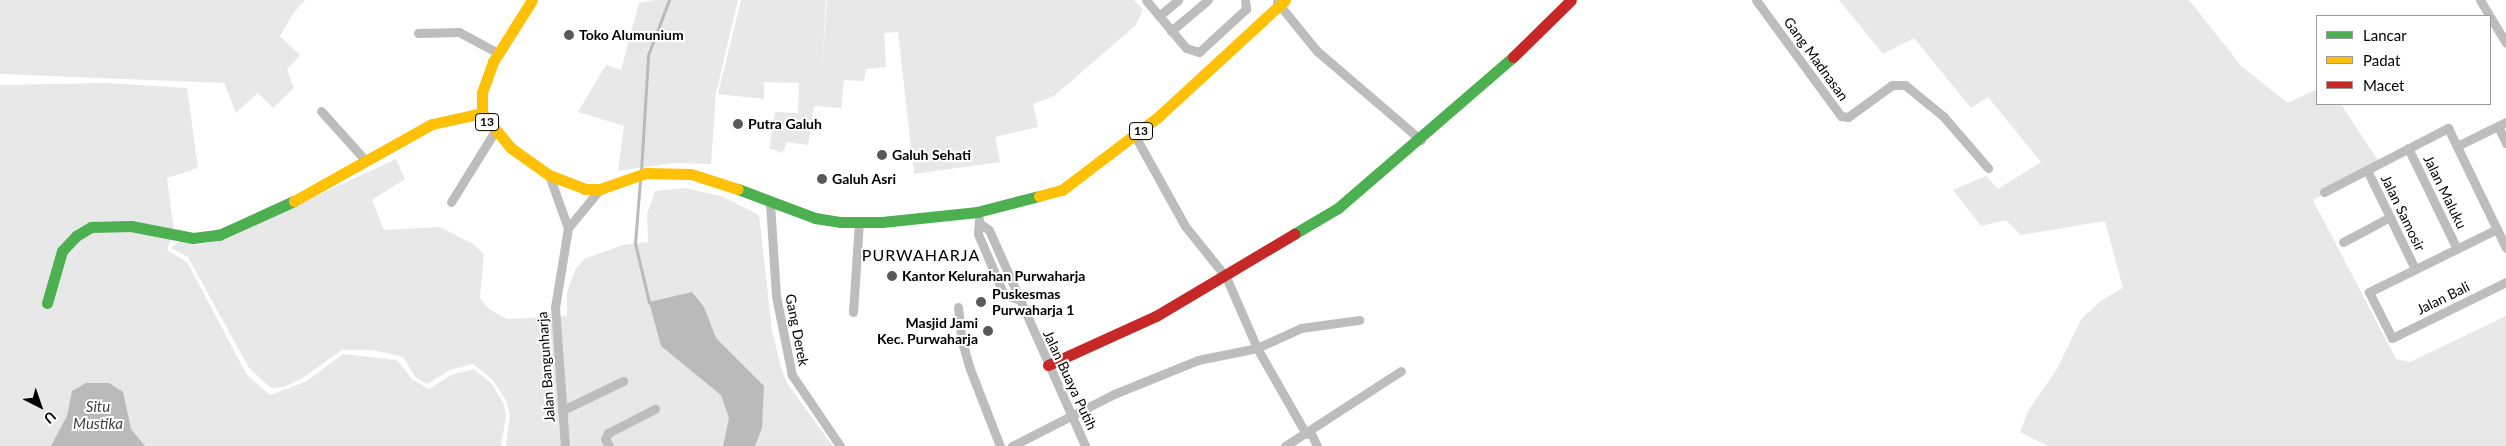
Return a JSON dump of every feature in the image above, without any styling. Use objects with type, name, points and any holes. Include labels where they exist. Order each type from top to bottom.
[{"type":"main road","name":"13","points":[[532,0],[498,53],[486,78],[482,113],[495,132],[522,158],[549,175],[585,189],[600,189],[625,179],[667,171],[718,180],[770,203],[825,220],[858,222],[977,212],[1062,190],[1135,136],[1280,2]]},
{"type":"main road","points":[[1048,365],[1156,316],[1226,278],[1350,200],[1505,65],[1571,0]]},
{"type":"main road","points":[[47,303],[62,251],[76,236],[92,227],[131,226],[193,238],[219,235],[305,196],[432,124],[482,113]]},
{"type":"street","points":[[1146,0],[1186,48],[1198,52],[1246,9],[1246,0]]},
{"type":"street","points":[[1159,16],[1178,0]]},
{"type":"street","points":[[1171,31],[1208,0]]},
{"type":"street","name":"Gang Madnasan","points":[[1756,0],[1841,116],[1848,117],[1884,89],[1895,84],[1910,88],[1943,116],[1988,168]]},
{"type":"street","points":[[2480,0],[2489,15]]},
{"type":"street","points":[[1280,2],[1317,51],[1420,140]]},
{"type":"street","points":[[2491,18],[2506,43]]},
{"type":"street","points":[[418,33],[459,32],[498,53]]},
{"type":"street","points":[[321,111],[366,161]]},
{"type":"street","points":[[2457,146],[2502,124],[2506,143]]},
{"type":"street","points":[[2324,192],[2448,128],[2506,248]]},
{"type":"street","points":[[451,202],[495,132]]},
{"type":"street","points":[[1135,136],[1185,226],[1226,278],[1257,348],[1317,446]]},
{"type":"street","name":"Jalan Maluku","points":[[2408,148],[2457,248]]},
{"type":"street","name":"Jalan Samosir","points":[[2367,170],[2415,269]]},
{"type":"street","points":[[549,175],[568,228]]},
{"type":"street","points":[[568,228],[600,189]]},
{"type":"street","name":"Gang Derek","points":[[770,203],[776,296],[792,375],[840,446]]},
{"type":"street","name":"Jalan Buaya Putih","points":[[977,212],[981,224],[989,230],[1018,299],[1085,446]]},
{"type":"street","points":[[2342,242],[2390,217]]},
{"type":"street","points":[[853,312],[858,222]]},
{"type":"street","name":"Jalan Bangunharja","points":[[566,446],[555,307],[568,228]]},
{"type":"street","points":[[2415,269],[2497,229]]},
{"type":"street","name":"Jalan Bali","points":[[2415,269],[2369,292],[2392,338],[2506,282]]},
{"type":"street","points":[[958,308],[961,338],[970,369],[1000,446]]},
{"type":"street","points":[[1012,446],[1071,416],[1198,360],[1257,348],[1301,328],[1359,320]]},
{"type":"street","points":[[1285,446],[1308,433],[1401,371]]},
{"type":"street","points":[[562,410],[623,381]]},
{"type":"street","points":[[609,446],[605,438],[608,433],[654,409]]},
{"type":"shaded area","points":[[0,0],[305,0],[294,12],[280,36],[300,55],[287,69],[294,88],[273,108],[258,93],[236,113],[224,83],[0,74]]},
{"type":"shaded area","points":[[655,0],[738,0],[716,93],[711,164],[672,163],[618,171],[624,126],[578,112],[606,65],[621,70],[639,3]]},
{"type":"shaded area","points":[[741,0],[826,0],[822,67],[827,0],[1134,0],[1143,10],[1136,25],[1054,96],[1033,104],[1038,127],[995,137],[1000,162],[914,174],[898,32],[884,33],[886,67],[866,69],[864,81],[844,80],[841,108],[814,106],[808,145],[787,142],[782,153],[769,148],[775,112],[798,113],[799,83],[764,82],[764,99],[718,94]]},
{"type":"shaded area","points":[[1839,0],[2189,0],[2242,67],[2288,103],[2316,89],[2316,105],[2342,105],[2381,165],[2313,200],[2396,359],[2410,362],[2506,316],[2506,446],[2048,446],[2020,432],[2028,411],[2057,369],[2082,318],[2102,300],[2123,288],[2105,221],[2021,235],[2006,220],[1981,226],[1953,190],[1986,176],[1998,189],[2041,162],[1988,97],[1971,108],[1914,38],[1883,54]]},
{"type":"shaded area","points":[[107,83],[187,88],[198,168],[167,178],[174,231],[167,250],[187,262],[247,375],[270,395],[305,382],[343,354],[397,360],[413,380],[429,389],[451,375],[474,369],[491,383],[504,404],[506,416],[501,446],[0,446],[0,85]]},
{"type":"shaded area","points":[[396,159],[405,179],[372,200],[384,230],[440,227],[473,244],[484,254],[480,298],[489,309],[507,319],[567,316],[567,292],[575,270],[584,259],[623,245],[648,242],[647,214],[655,191],[685,188],[721,196],[759,215],[772,331],[781,368],[787,383],[833,446],[506,446],[510,415],[506,400],[493,380],[473,364],[450,370],[427,384],[415,377],[403,357],[373,350],[342,350],[301,379],[284,387],[271,388],[249,368],[188,257],[171,248],[179,241],[198,245],[221,240]]},
{"type":"water","points":[[692,292],[704,307],[716,338],[764,386],[762,428],[755,446],[723,446],[729,418],[721,395],[661,346],[649,302]]},
{"type":"water","name":"Situ Mustika","points":[[86,383],[109,383],[123,392],[131,429],[145,446],[51,446],[67,416],[72,391]]},
{"type":"waterway","points":[[641,171],[648,55],[669,0]]},
{"type":"waterway","points":[[640,180],[635,243],[649,302]]},
{"type":"traffic: fast","points":[[1294,234],[1338,208],[1513,57]]},
{"type":"traffic: fast","points":[[738,189],[815,218],[840,222],[882,222],[977,212],[1039,196]]},
{"type":"traffic: fast","points":[[47,303],[62,251],[76,236],[91,227],[131,226],[193,238],[219,235],[294,201]]},
{"type":"traffic: slow","points":[[532,0],[493,62],[482,93],[482,113],[511,148],[549,175],[585,189],[600,189],[646,173],[691,174],[738,189]]},
{"type":"traffic: slow","points":[[1039,196],[1062,190],[1159,116],[1285,0]]},
{"type":"traffic: slow","points":[[294,201],[432,124],[482,113]]},
{"type":"traffic: jam","points":[[1513,57],[1571,0]]},
{"type":"traffic: jam","points":[[1048,365],[1156,316],[1294,234]]},
{"type":"place","name":"Toko Alumunium","points":[[569,35]]},
{"type":"place","name":"Putra Galuh","points":[[738,124]]},
{"type":"place","name":"Galuh Sehati","points":[[882,155]]},
{"type":"place","name":"Galuh Asri","points":[[822,179]]},
{"type":"place","name":"Kantor Kelurahan Purwaharja","points":[[892,276]]},
{"type":"place","name":"Puskesmas Purwaharja 1","points":[[981,302]]},
{"type":"place","name":"Masjid Jami Kec. Purwaharja","points":[[988,331]]},
{"type":"district","name":"PURWAHARJA","points":[[921,255]]}]
